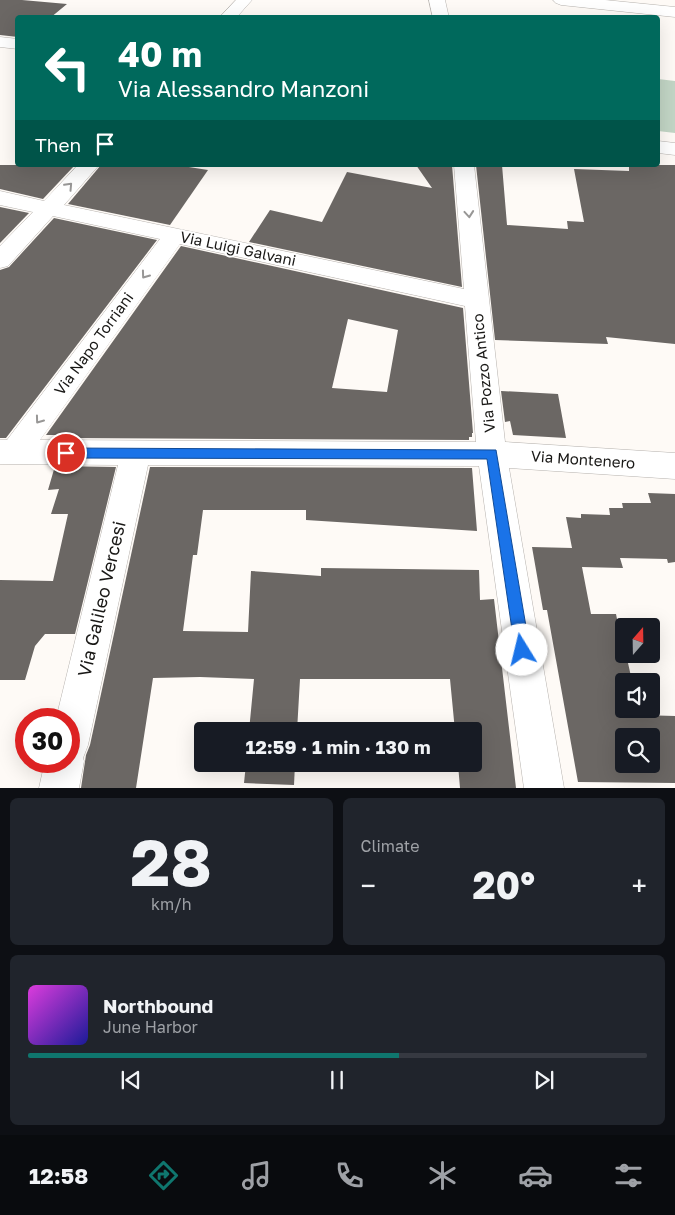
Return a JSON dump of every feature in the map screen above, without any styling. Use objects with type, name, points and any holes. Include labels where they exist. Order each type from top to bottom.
[{"type":"street","points":[[230,15],[244,0]]},
{"type":"street","points":[[437,0],[440,15]]},
{"type":"street","points":[[560,0],[675,12]]},
{"type":"street","points":[[0,42],[15,44]]},
{"type":"street","points":[[660,147],[675,149]]},
{"type":"street","points":[[0,260],[87,167]]},
{"type":"street","name":"Via Pozzo Antico","points":[[464,167],[492,454],[544,788]]},
{"type":"street","name":"Via Luigi Galvani","points":[[0,198],[477,300]]},
{"type":"street","name":"Via Napo Torriani","points":[[7,453],[174,236]]},
{"type":"street","name":"Via Montenero","points":[[7,453],[492,454],[675,466]]},
{"type":"street","name":"Via Galileo Vercesi","points":[[78,708],[136,454]]},
{"type":"street","points":[[59,788],[62,773]]},
{"type":"green space","points":[[660,79],[675,81],[675,133],[660,131]]},
{"type":"building","points":[[0,0],[67,4],[54,15],[15,15],[15,37],[0,35]]},
{"type":"building","points":[[0,165],[15,165],[15,167],[73,167],[43,199],[0,189]]},
{"type":"building","points":[[675,165],[675,344],[606,337],[608,344],[495,340],[476,167],[502,167],[507,225],[568,229],[567,221],[584,222],[574,169],[629,171],[629,167]]},
{"type":"building","points":[[99,167],[189,167],[208,170],[170,225],[68,204]]},
{"type":"building","points":[[417,167],[452,167],[462,287],[249,242],[270,210],[322,222],[347,172],[432,188]]},
{"type":"building","points":[[0,207],[29,213],[0,243]]},
{"type":"building","points":[[54,218],[157,240],[6,438],[0,438],[0,270],[9,267]]},
{"type":"building","points":[[181,246],[463,308],[473,433],[469,440],[64,438],[65,435],[46,435]],"holes":[[[348,319],[398,330],[387,392],[332,388]]]},
{"type":"building","points":[[501,391],[558,394],[566,438],[513,435],[510,421],[505,422]]},
{"type":"building","points":[[55,466],[116,467],[75,634],[45,634],[35,646],[25,680],[0,680],[0,580],[53,581],[68,514],[51,514],[59,489],[48,490]]},
{"type":"building","points":[[150,467],[472,468],[477,531],[306,520],[306,510],[203,510],[197,555],[193,555],[183,631],[248,632],[251,571],[321,576],[321,568],[479,570],[480,600],[494,599],[516,788],[460,788],[459,772],[482,772],[482,722],[454,722],[450,679],[300,679],[298,722],[250,722],[254,679],[153,678],[136,788],[81,788],[86,755],[90,745]]},
{"type":"building","points":[[648,493],[675,494],[675,562],[668,563],[667,559],[620,558],[623,568],[582,567],[591,614],[616,614],[615,663],[628,663],[630,673],[615,673],[615,718],[675,716],[675,783],[578,782],[547,610],[543,610],[532,547],[572,548],[566,517],[581,518],[581,514],[610,515],[609,508],[623,508],[622,503],[651,503]]},
{"type":"building","points":[[245,772],[295,772],[294,785],[244,783]]},
{"type":"route","points":[[66,453],[492,454],[522,650]]}]
